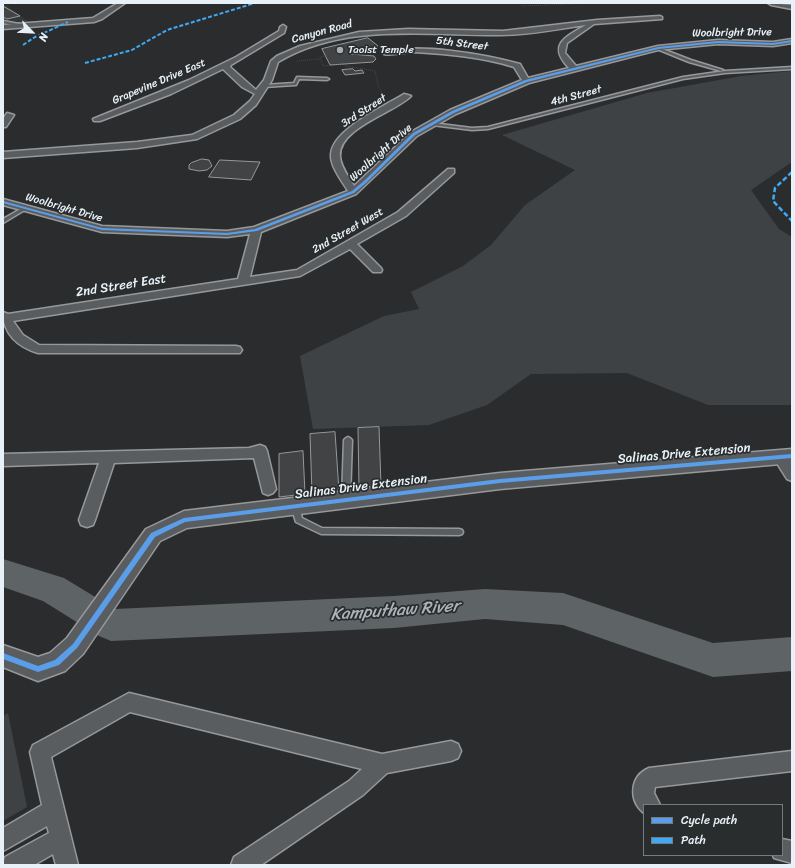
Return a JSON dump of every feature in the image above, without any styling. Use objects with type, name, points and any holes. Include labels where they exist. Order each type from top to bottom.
[{"type":"street","points":[[3,27],[94,20],[100,18],[122,3]]},
{"type":"street","points":[[771,3],[792,7]]},
{"type":"street","name":"Canyon Road","points":[[3,155],[137,145],[194,137],[237,117],[253,103],[264,86],[275,61],[287,53],[312,44],[359,34],[408,31],[503,33],[597,22],[660,18]]},
{"type":"street","points":[[574,68],[567,63],[561,52],[561,46],[564,41],[597,22]]},
{"type":"street","points":[[3,35],[38,24]]},
{"type":"street","name":"Grapevine Drive East","points":[[97,119],[142,103],[228,63],[282,32],[283,27]]},
{"type":"street","name":"Woolbright Drive","points":[[3,202],[102,230],[209,235],[256,230],[352,192],[382,166],[405,142],[432,124],[453,112],[526,81],[658,48],[718,42],[773,44],[792,41]]},
{"type":"street","name":"5th Street","points":[[386,53],[399,50],[414,50],[495,59],[516,66],[526,81]]},
{"type":"street","points":[[228,63],[226,68],[243,85],[250,91],[259,93]]},
{"type":"street","name":"3rd Street","points":[[352,192],[335,157],[335,150],[344,137],[362,122],[407,96]]},
{"type":"street","name":"2nd Street West","points":[[243,281],[300,273],[402,214],[451,171]]},
{"type":"street","points":[[243,281],[256,230]]},
{"type":"street","points":[[351,244],[377,270]]},
{"type":"street","name":"2nd Street East","points":[[5,317],[243,281]]},
{"type":"street","points":[[5,317],[14,334],[24,344],[38,349],[236,350]]},
{"type":"street","points":[[3,460],[249,454],[260,451],[268,489]]},
{"type":"street","points":[[786,456],[792,475]]},
{"type":"street","name":"Salinas Drive Extension","points":[[3,656],[38,669],[58,663],[75,646],[153,535],[168,526],[184,520],[500,481],[786,456]]},
{"type":"street","points":[[87,520],[108,458]]},
{"type":"street","points":[[67,865],[40,752],[129,702],[382,764],[451,751]]},
{"type":"street","points":[[649,804],[645,799],[642,788],[649,778],[792,760]]},
{"type":"street","points":[[242,865],[356,788],[382,764]]},
{"type":"street","points":[[3,840],[54,810]]},
{"type":"street","points":[[13,865],[60,838]]},
{"type":"lane","points":[[3,22],[19,25]]},
{"type":"lane","points":[[658,48],[690,61],[725,72]]},
{"type":"lane","name":"4th Street","points":[[432,124],[472,129],[488,128],[683,78],[725,72],[792,68]]},
{"type":"lane","points":[[264,86],[295,84],[298,78],[327,79]]},
{"type":"lane","points":[[3,221],[26,208]]},
{"type":"lane","points":[[346,500],[348,440]]},
{"type":"lane","points":[[294,506],[299,520],[321,531],[459,532]]},
{"type":"path","points":[[522,6],[595,3]]},
{"type":"path","points":[[326,56],[320,57],[323,66],[344,64],[346,66],[375,71],[380,93],[384,97],[396,103]]},
{"type":"shaded area","points":[[3,3],[31,23],[3,25]]},
{"type":"shaded area","points":[[792,71],[792,162],[751,190],[779,229],[792,237],[792,405],[708,405],[627,373],[531,374],[487,405],[429,425],[313,429],[300,356],[384,316],[419,309],[411,292],[463,266],[491,245],[525,205],[575,170],[502,135],[647,93],[741,76]]},
{"type":"shaded area","points":[[8,713],[27,807],[3,821],[3,716]]},
{"type":"building","points":[[3,6],[20,16],[7,19],[3,17]]},
{"type":"building","name":"Taoist Temple","points":[[368,38],[378,46],[350,52],[351,54],[374,56],[376,59],[373,62],[330,65],[322,49]]},
{"type":"building","name":"Taoist Temple","points":[[353,69],[355,71],[362,70],[364,73],[345,75],[342,70]]},
{"type":"building","points":[[202,159],[209,160],[212,166],[207,170],[199,171],[189,169],[189,165],[191,163]]},
{"type":"building","points":[[220,160],[260,162],[251,180],[209,177]]},
{"type":"building","points":[[379,427],[381,486],[359,487],[358,428]]},
{"type":"building","points":[[335,432],[339,491],[312,494],[310,434]]},
{"type":"building","points":[[303,451],[305,494],[279,497],[279,454]]},
{"type":"waterway","name":"Kamputhaw River","points":[[3,573],[53,589],[111,625],[394,612],[485,604],[563,609],[713,660],[792,654]]},
{"type":"marked path","points":[[85,63],[132,50],[167,30],[255,3]]},
{"type":"marked path","points":[[23,45],[35,37],[68,22]]},
{"type":"marked path","points":[[792,172],[775,188],[773,201],[792,221]]},
{"type":"cycle path","points":[[3,202],[102,229],[227,234],[256,230],[353,192],[414,134],[453,112],[526,81],[658,48],[718,42],[773,44],[792,41]]},
{"type":"cycle path","points":[[3,656],[38,669],[57,663],[75,646],[153,535],[184,520],[500,481],[792,456]]},
{"type":"place","name":"Taoist Temple","points":[[340,50]]}]
